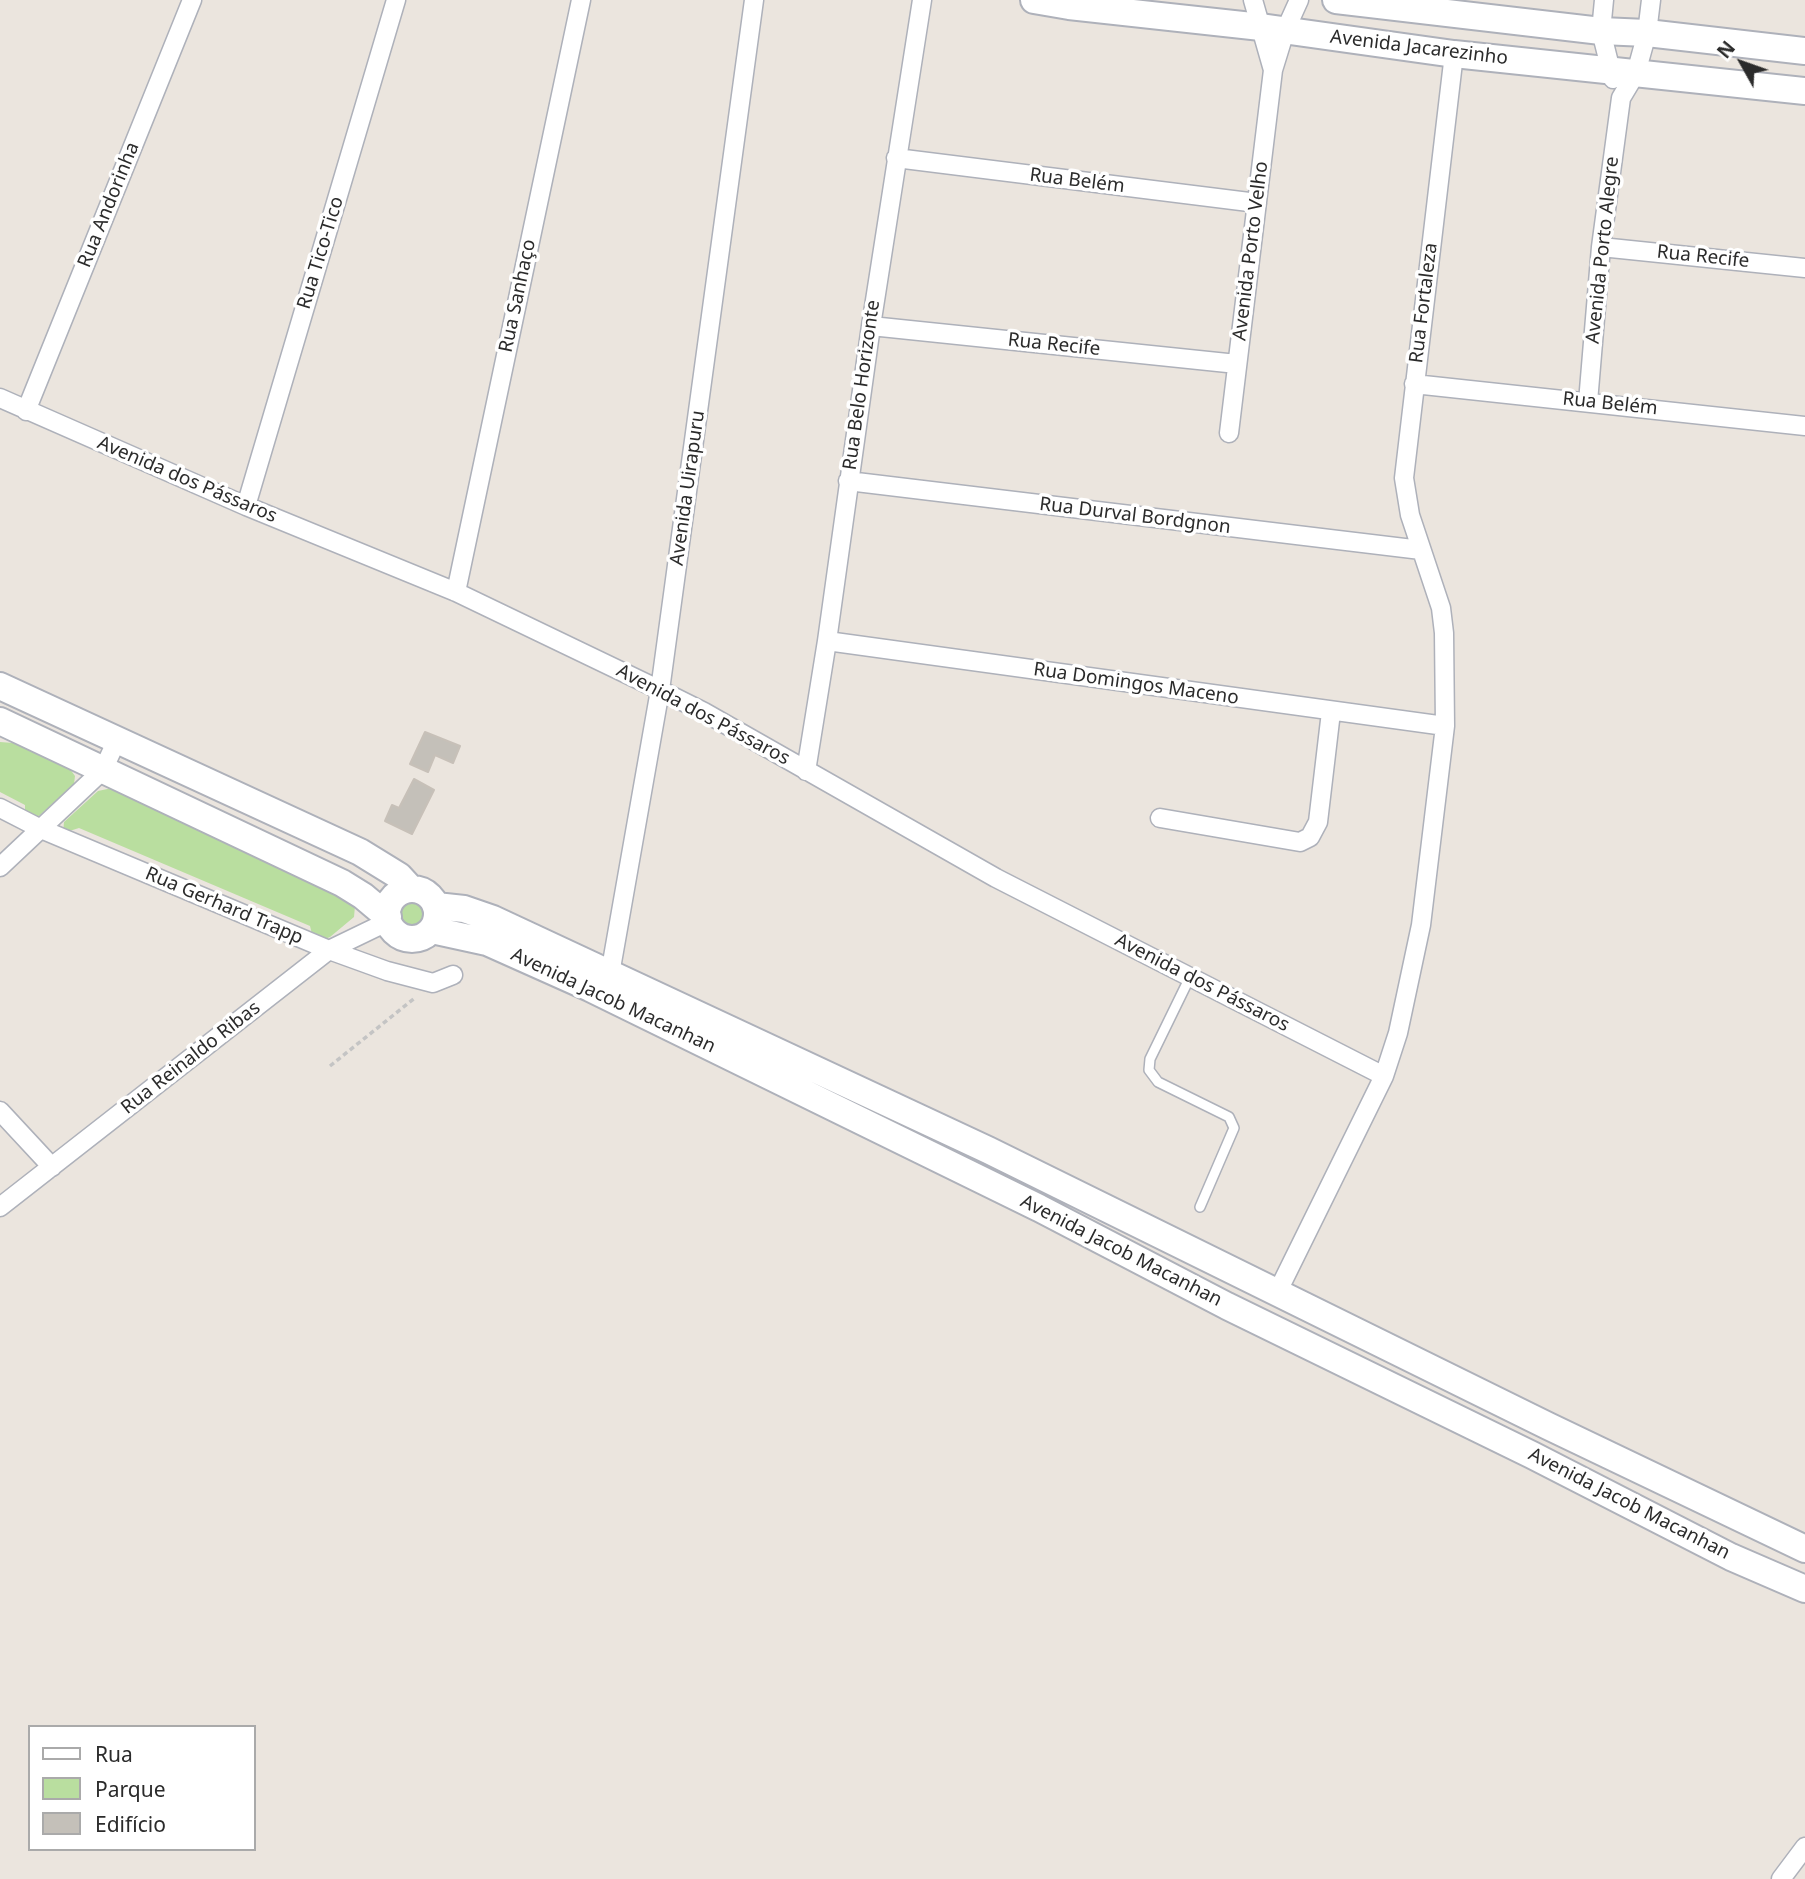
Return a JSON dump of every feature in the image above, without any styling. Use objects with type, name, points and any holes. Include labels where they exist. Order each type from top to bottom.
[{"type":"main road","name":"Avenida Jacarezinho","points":[[1034,0],[1454,54],[1805,92]]},
{"type":"main road","name":"Avenida Jacarezinho","points":[[1336,0],[1459,7],[1601,31],[1647,33],[1805,51]]},
{"type":"main road","points":[[0,686],[360,852],[399,876],[411,889]]},
{"type":"main road","points":[[0,721],[342,883],[363,896],[388,919],[395,932],[410,939],[426,935],[434,918],[427,893],[411,889],[403,891],[391,901],[388,919]]},
{"type":"main road","name":"Avenida Jacob Macanhan","points":[[434,918],[464,909],[493,919],[1023,1166],[1277,1293],[1805,1549]]},
{"type":"main road","name":"Avenida Jacob Macanhan","points":[[434,918],[602,994],[1039,1208],[1227,1306],[1520,1449],[1731,1557],[1805,1589]]},
{"type":"street","name":"Rua Andorinha","points":[[26,411],[192,0]]},
{"type":"street","name":"Rua Tico-Tico","points":[[246,506],[396,0]]},
{"type":"street","name":"Rua Sanhaço","points":[[456,592],[581,0]]},
{"type":"street","name":"Avenida Uirapuru","points":[[610,974],[660,690],[754,0]]},
{"type":"street","name":"Rua Belo Horizonte","points":[[806,771],[896,158],[922,0]]},
{"type":"street","name":"Avenida Porto Velho","points":[[1229,433],[1273,69],[1273,29],[1253,0]]},
{"type":"street","name":"Avenida Porto Velho","points":[[1273,69],[1273,29],[1300,0]]},
{"type":"street","points":[[1604,0],[1601,31],[1609,70],[1621,98]]},
{"type":"street","name":"Avenida Porto Alegre","points":[[1588,402],[1601,247],[1621,98],[1636,72],[1647,33],[1651,0]]},
{"type":"street","name":"Rua Fortaleza","points":[[1277,1293],[1384,1076],[1398,1032],[1421,925],[1445,726],[1444,633],[1441,607],[1410,515],[1404,478],[1454,54]]},
{"type":"street","name":"Rua Belém","points":[[896,158],[1257,203]]},
{"type":"street","name":"Rua Recife","points":[[1601,247],[1805,268]]},
{"type":"street","name":"Rua Recife","points":[[871,326],[1237,364]]},
{"type":"street","name":"Rua Belém","points":[[1414,384],[1805,426]]},
{"type":"street","name":"Avenida dos Pássaros","points":[[0,398],[246,506],[456,592],[660,690],[996,878],[1384,1076]]},
{"type":"street","name":"Rua Durval Bordgnon","points":[[848,481],[1421,550]]},
{"type":"street","name":"Rua Domingos Maceno","points":[[827,641],[1445,726]]},
{"type":"street","points":[[1160,818],[1300,842],[1310,838],[1318,822],[1331,712]]},
{"type":"street","points":[[0,867],[103,770],[117,740]]},
{"type":"street","name":"Rua Gerhard Trapp","points":[[0,808],[41,829],[329,950],[387,971],[433,983]]},
{"type":"street","name":"Rua Reinaldo Ribas","points":[[0,1207],[329,950],[388,919]]},
{"type":"street","points":[[433,983],[453,975]]},
{"type":"street","points":[[0,1111],[52,1167]]},
{"type":"street","points":[[1781,1879],[1805,1847]]},
{"type":"lane","points":[[1190,977],[1150,1059],[1149,1070],[1158,1082],[1229,1117],[1234,1128],[1200,1207]]},
{"type":"path","points":[[330,1066],[433,983]]},
{"type":"green space","points":[[0,742],[13,743],[70,769],[75,776],[74,784],[34,819],[25,816],[25,805],[0,792]]},
{"type":"green space","points":[[112,788],[330,886],[355,906],[354,917],[321,941],[313,938],[310,926],[79,828],[63,833],[64,822],[98,791]]},
{"type":"green space","points":[[412,894],[420,895],[426,900],[431,906],[431,922],[426,928],[420,933],[412,934],[404,933],[398,928],[393,922],[392,914],[393,906],[398,900],[404,895]]},
{"type":"building","points":[[425,732],[460,746],[453,763],[435,755],[428,772],[410,764]]},
{"type":"building","points":[[414,779],[434,790],[412,834],[385,821],[392,805],[399,808]]}]
